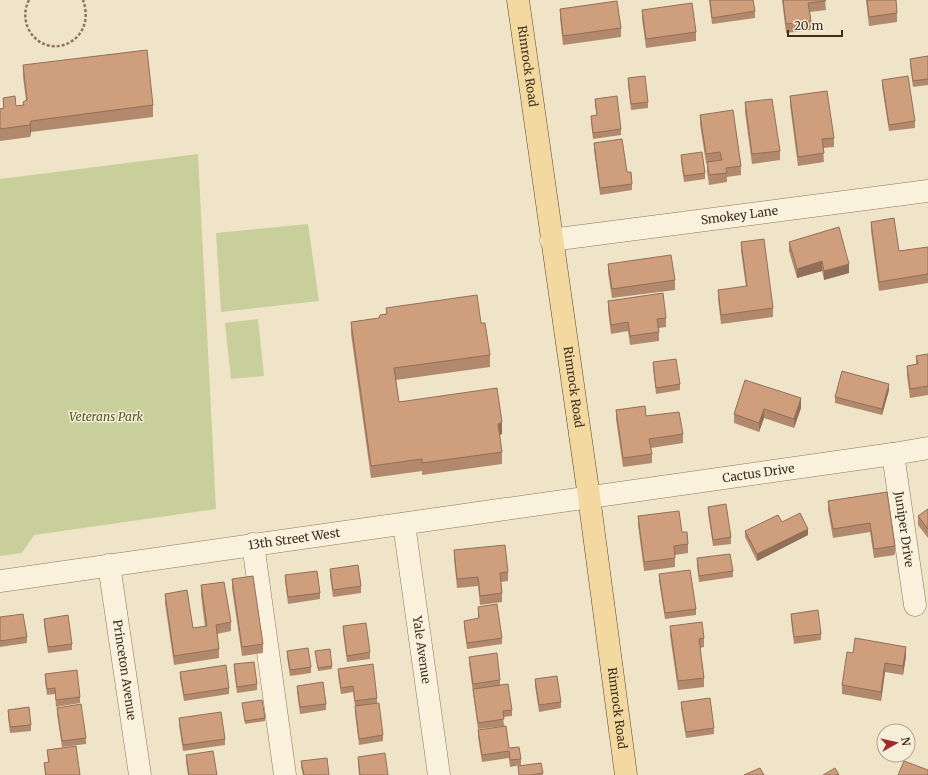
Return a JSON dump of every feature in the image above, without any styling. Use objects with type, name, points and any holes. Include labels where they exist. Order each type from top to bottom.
[{"type":"main road","name":"Rimrock Road","points":[[518,0],[551,240],[589,498],[626,775]]},
{"type":"street","name":"Smokey Lane","points":[[551,240],[928,191]]},
{"type":"street","name":"Cactus Drive","points":[[589,498],[928,448]]},
{"type":"street","name":"Juniper Drive","points":[[893,454],[915,605]]},
{"type":"street","name":"13th Street West","points":[[0,581],[253,544],[589,498]]},
{"type":"street","name":"Yale Avenue","points":[[404,524],[439,775]]},
{"type":"street","points":[[253,544],[286,775]]},
{"type":"street","name":"Princeton Avenue","points":[[109,565],[140,775]]},
{"type":"path","points":[[29,0],[26,5],[24,15],[31,34],[39,41],[48,45],[59,46],[68,44],[77,38],[83,30],[87,20],[87,10],[83,0]]},
{"type":"green space","name":"Veterans Park","points":[[198,154],[216,509],[34,535],[22,553],[0,556],[0,179]]},
{"type":"green space","points":[[308,224],[319,301],[221,312],[216,233]]},
{"type":"green space","points":[[258,319],[264,376],[231,379],[225,323]]},
{"type":"building","points":[[710,0],[753,0],[755,11],[712,18]]},
{"type":"building","points":[[783,0],[826,1],[808,3],[811,21],[786,24]]},
{"type":"building","points":[[867,0],[896,0],[897,13],[869,17]]},
{"type":"building","points":[[617,1],[621,28],[563,36],[560,9]]},
{"type":"building","points":[[692,3],[696,32],[646,39],[642,10]]},
{"type":"building","points":[[147,50],[153,105],[31,121],[30,125],[0,129],[0,109],[4,108],[3,98],[15,96],[16,106],[24,105],[23,102],[27,100],[23,65]]},
{"type":"building","points":[[928,56],[928,79],[913,81],[910,59]]},
{"type":"building","points":[[645,76],[648,102],[631,104],[628,78]]},
{"type":"building","points":[[908,76],[915,121],[889,125],[882,80]]},
{"type":"building","points":[[827,91],[834,138],[822,139],[824,153],[798,157],[790,96]]},
{"type":"building","points":[[617,96],[621,129],[593,133],[591,116],[597,115],[595,99]]},
{"type":"building","points":[[772,99],[780,151],[752,154],[745,102]]},
{"type":"building","points":[[733,110],[741,166],[726,168],[727,173],[709,175],[707,162],[722,160],[720,152],[706,154],[700,115]]},
{"type":"building","points":[[622,139],[627,172],[631,172],[632,184],[600,188],[594,143]]},
{"type":"building","points":[[702,152],[705,173],[684,176],[681,155]]},
{"type":"building","points":[[894,218],[899,251],[928,247],[928,274],[879,282],[871,222]]},
{"type":"building","points":[[839,227],[849,264],[824,271],[822,261],[797,269],[789,242]]},
{"type":"building","points":[[764,239],[773,308],[721,315],[718,290],[747,286],[741,242]]},
{"type":"building","points":[[671,255],[675,280],[612,289],[608,264]]},
{"type":"building","points":[[663,293],[666,318],[657,319],[659,332],[630,336],[628,322],[611,325],[608,301]]},
{"type":"building","points":[[477,295],[481,323],[485,323],[490,355],[394,368],[399,402],[497,388],[502,422],[498,424],[502,452],[422,463],[422,459],[371,466],[351,322],[379,318],[380,315],[387,314],[386,308]]},
{"type":"building","points":[[928,354],[928,386],[910,389],[907,366],[918,364],[916,356]]},
{"type":"building","points":[[676,359],[680,384],[656,388],[653,362]]},
{"type":"building","points":[[842,371],[889,384],[882,409],[835,397]]},
{"type":"building","points":[[745,380],[801,398],[794,419],[764,409],[759,423],[734,414]]},
{"type":"building","points":[[645,406],[646,416],[679,412],[683,434],[649,439],[652,454],[623,458],[616,410]]},
{"type":"building","points":[[887,492],[895,546],[874,549],[870,523],[833,529],[828,501]]},
{"type":"building","points":[[726,504],[731,537],[713,540],[708,507]]},
{"type":"building","points":[[928,509],[928,529],[918,516]]},
{"type":"building","points":[[679,511],[682,532],[687,532],[688,544],[674,546],[675,558],[644,562],[638,516]]},
{"type":"building","points":[[800,513],[808,529],[757,554],[745,531],[778,515],[782,522]]},
{"type":"building","points":[[505,545],[508,572],[500,573],[502,593],[480,596],[478,577],[457,579],[454,550]]},
{"type":"building","points":[[730,554],[733,571],[699,576],[697,558]]},
{"type":"building","points":[[358,565],[361,586],[333,590],[330,569]]},
{"type":"building","points":[[690,570],[696,609],[665,613],[659,574]]},
{"type":"building","points":[[317,571],[320,593],[288,597],[285,575]]},
{"type":"building","points":[[253,576],[263,644],[242,647],[232,579]]},
{"type":"building","points":[[224,582],[231,622],[216,625],[219,649],[174,656],[165,594],[187,590],[193,628],[207,626],[201,585]]},
{"type":"building","points":[[497,604],[502,638],[467,643],[464,621],[479,618],[478,607]]},
{"type":"building","points":[[818,610],[821,634],[794,637],[791,614]]},
{"type":"building","points":[[23,614],[27,637],[0,641],[0,617]]},
{"type":"building","points":[[68,615],[72,644],[48,647],[44,619]]},
{"type":"building","points":[[702,622],[704,638],[699,639],[704,678],[678,681],[670,626]]},
{"type":"building","points":[[366,623],[370,652],[347,656],[343,626]]},
{"type":"building","points":[[855,638],[906,647],[903,666],[885,663],[881,692],[842,685],[847,652],[853,653]]},
{"type":"building","points":[[308,648],[311,667],[290,670],[287,651]]},
{"type":"building","points":[[330,649],[332,666],[318,668],[315,651]]},
{"type":"building","points":[[497,653],[500,680],[473,684],[469,657]]},
{"type":"building","points":[[254,662],[257,684],[237,687],[234,664]]},
{"type":"building","points":[[373,664],[377,698],[355,701],[353,686],[341,688],[338,669]]},
{"type":"building","points":[[226,665],[229,688],[184,695],[180,672]]},
{"type":"building","points":[[77,670],[80,697],[56,700],[55,688],[47,689],[45,674]]},
{"type":"building","points":[[557,676],[561,702],[539,705],[535,679]]},
{"type":"building","points":[[323,682],[326,704],[300,707],[297,686]]},
{"type":"building","points":[[508,684],[512,710],[503,711],[504,719],[478,723],[473,689]]},
{"type":"building","points":[[710,698],[714,728],[686,732],[681,702]]},
{"type":"building","points":[[262,700],[265,718],[245,721],[242,703]]},
{"type":"building","points":[[379,703],[383,735],[359,739],[355,706]]},
{"type":"building","points":[[81,704],[86,738],[62,741],[57,708]]},
{"type":"building","points":[[29,707],[31,725],[10,727],[8,710]]},
{"type":"building","points":[[221,712],[225,739],[183,745],[179,718]]},
{"type":"building","points":[[506,726],[509,748],[519,747],[521,759],[510,760],[509,751],[482,755],[478,730]]},
{"type":"building","points":[[76,746],[80,775],[46,775],[44,763],[49,762],[47,750]]},
{"type":"building","points":[[213,751],[217,775],[189,775],[186,755]]},
{"type":"building","points":[[385,753],[388,775],[360,775],[358,757]]},
{"type":"building","points":[[327,758],[329,775],[304,775],[301,761]]},
{"type":"building","points":[[541,763],[543,773],[519,775],[518,766]]},
{"type":"building","points":[[903,763],[909,763],[928,770],[928,775],[898,775]]},
{"type":"building","points":[[760,768],[764,775],[744,775]]},
{"type":"building","points":[[835,768],[839,775],[823,775]]}]
